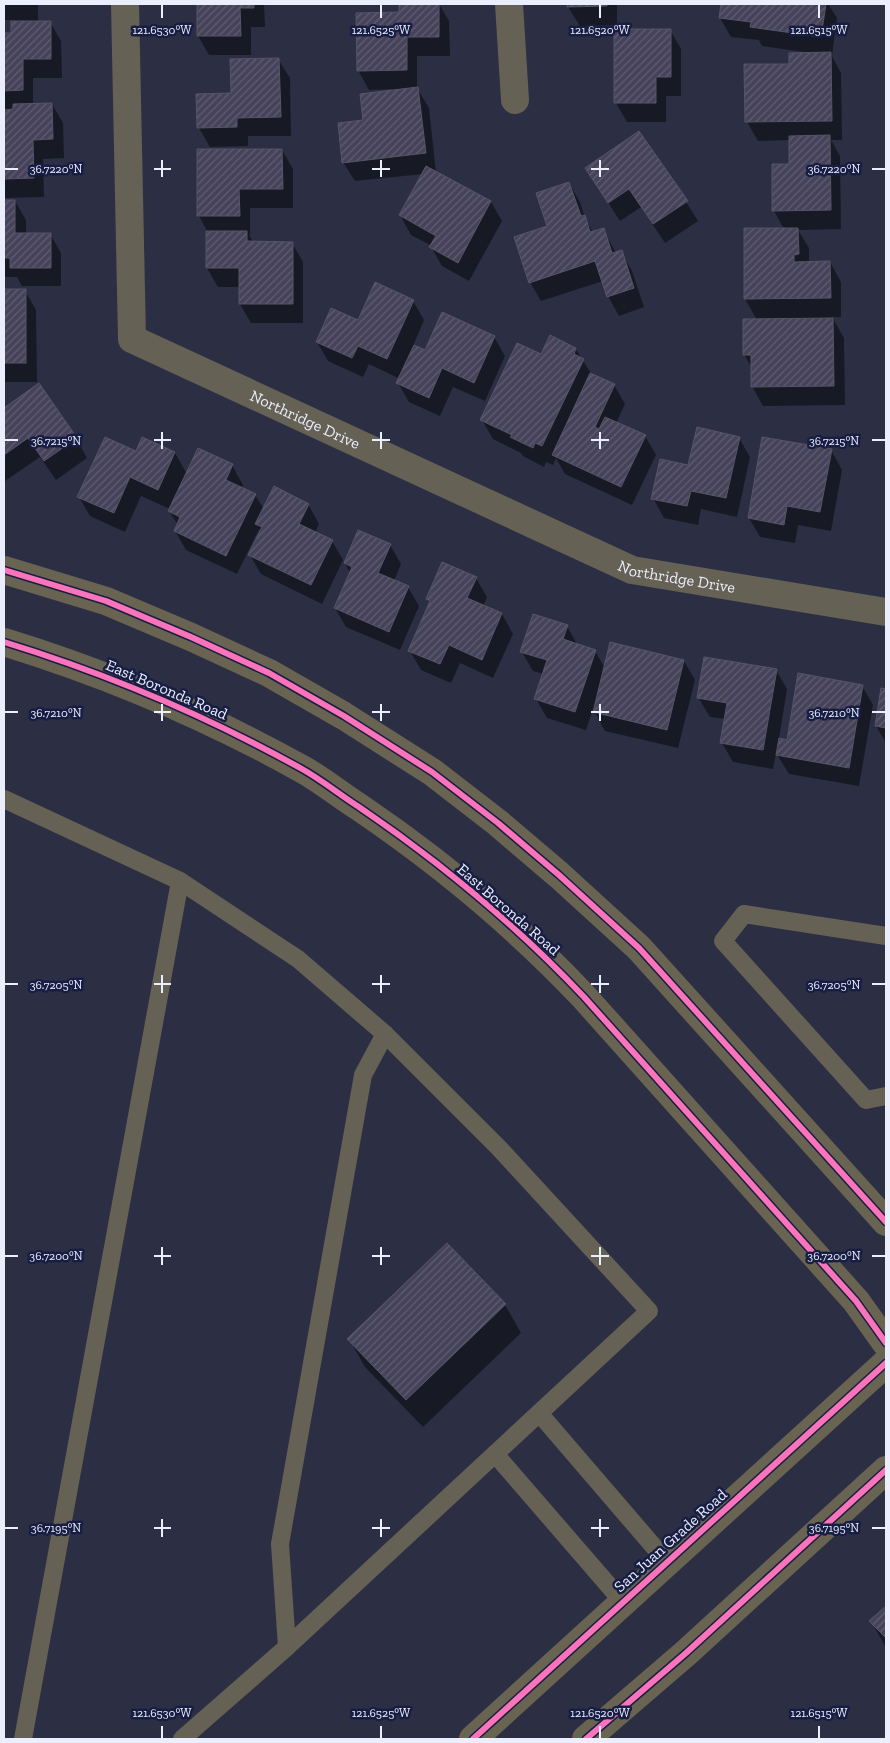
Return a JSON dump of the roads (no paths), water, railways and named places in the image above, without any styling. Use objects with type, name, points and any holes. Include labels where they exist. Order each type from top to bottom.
[{"type":"main road","points":[[4,570],[106,601],[269,673],[344,716],[432,772],[546,863],[639,948],[886,1222]]},
{"type":"main road","name":"East Boronda Road","points":[[4,642],[46,655],[122,683],[213,722],[304,770],[391,829],[490,906],[561,972],[591,1004],[856,1301],[886,1343]]},
{"type":"main road","name":"San Juan Grade Road","points":[[473,1739],[886,1363]]},
{"type":"main road","points":[[586,1739],[686,1653],[886,1470]]},
{"type":"street","name":"Northridge Drive","points":[[125,4],[132,339],[632,570],[885,606]]},
{"type":"street","points":[[509,4],[515,100]]},
{"type":"lane","points":[[4,799],[180,881],[298,959],[385,1034],[499,1148],[649,1311],[287,1647],[182,1739]]},
{"type":"lane","points":[[23,1739],[180,881]]},
{"type":"lane","points":[[886,936],[744,914],[723,941],[866,1100],[886,1096]]},
{"type":"lane","points":[[287,1647],[280,1544],[363,1075],[385,1034]]},
{"type":"lane","points":[[539,1413],[667,1562]]},
{"type":"lane","points":[[494,1454],[623,1602]]}]
